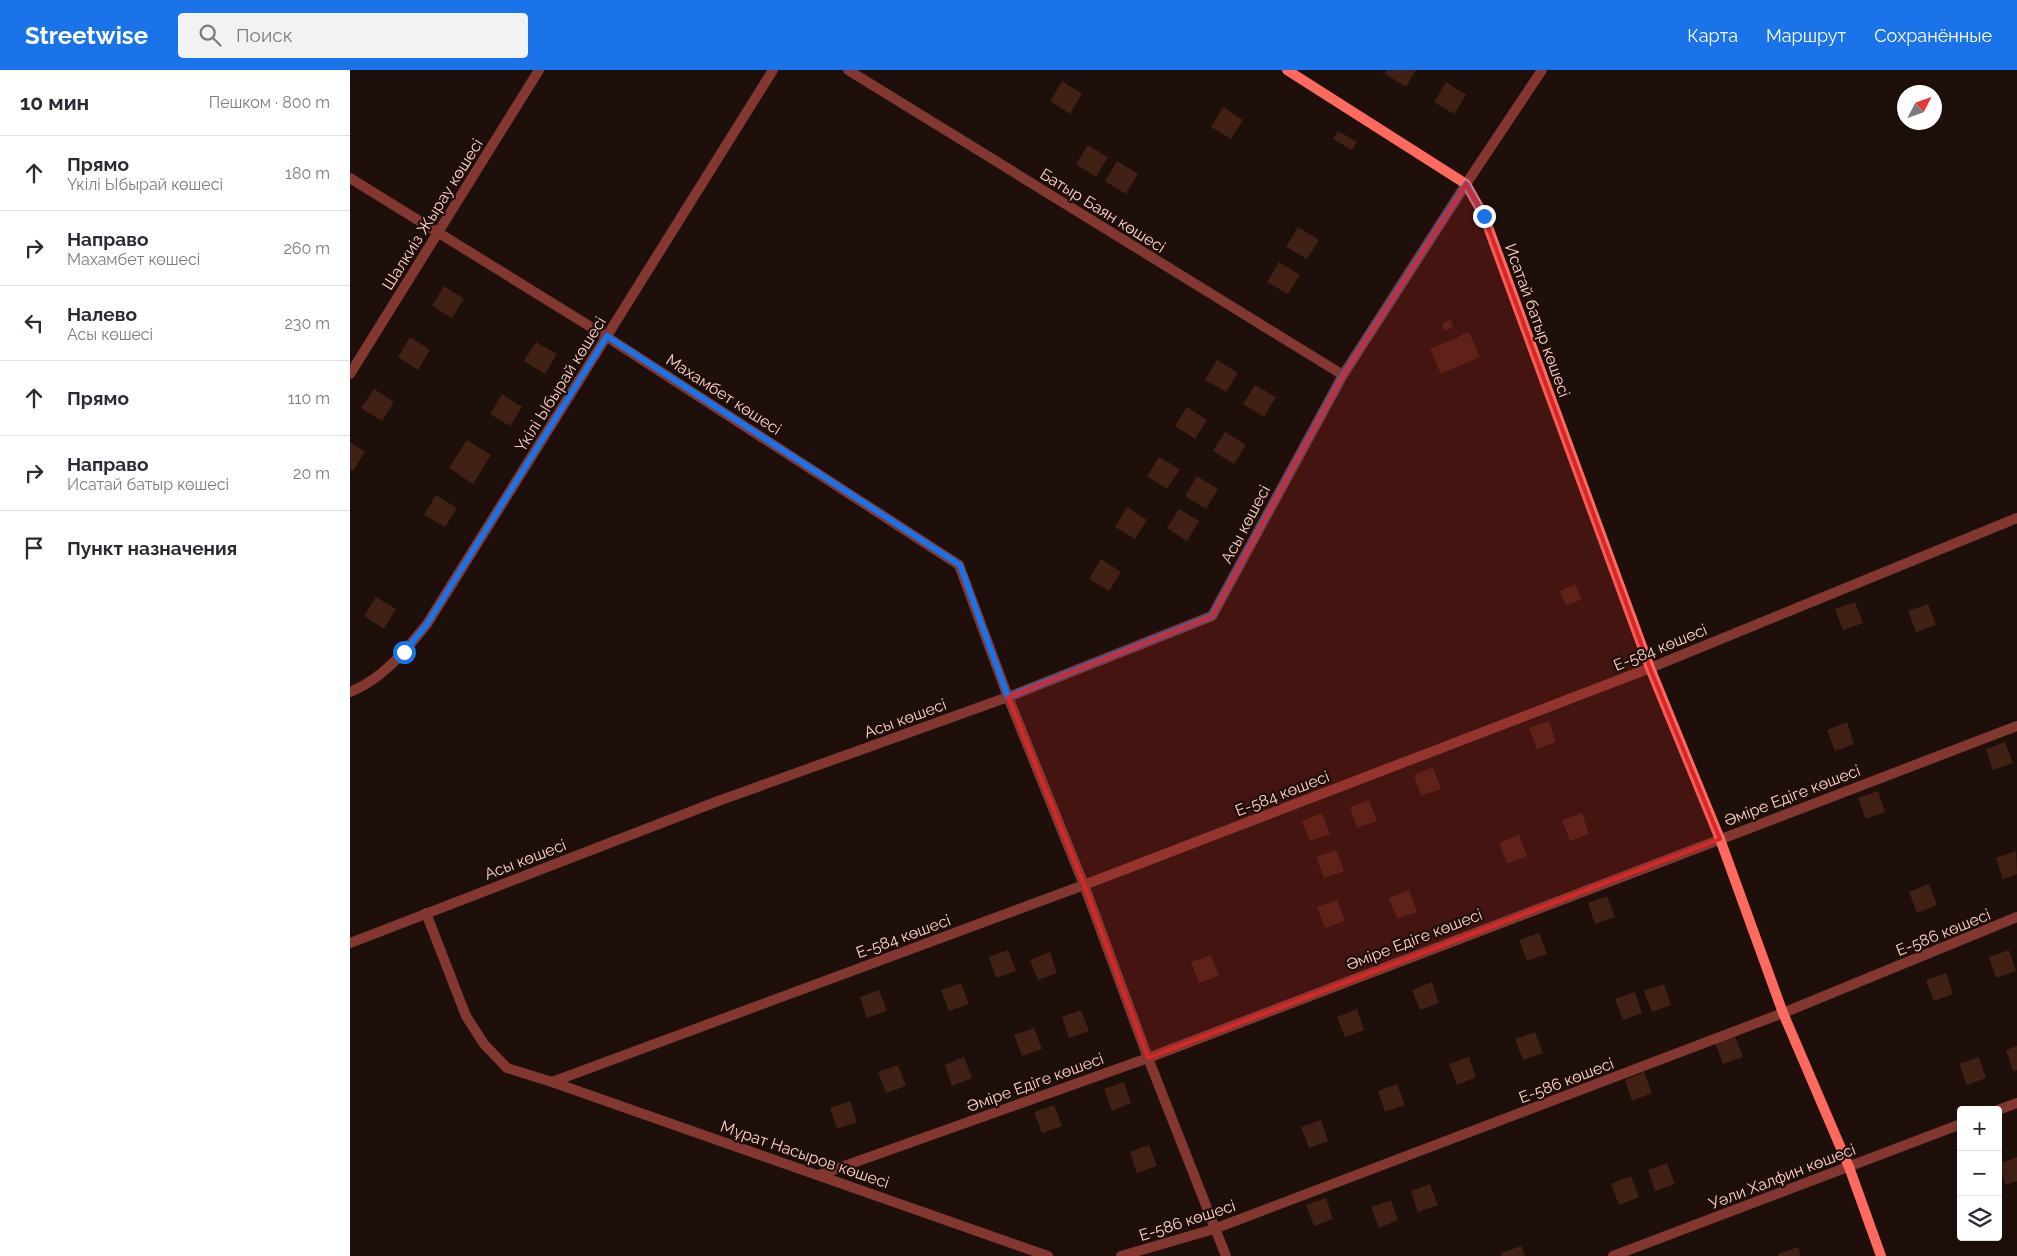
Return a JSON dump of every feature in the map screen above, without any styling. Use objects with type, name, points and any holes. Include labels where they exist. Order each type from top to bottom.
[{"type":"street","name":"Шалкиіз Жырау көшесі","points":[[350,374],[539,70]]},
{"type":"street","name":"Үкілі Ыбырай көшесі","points":[[350,692],[360,688],[383,673],[404,652],[427,624],[773,70]]},
{"type":"street","name":"Батыр Баян көшесі","points":[[848,70],[1343,375]]},
{"type":"street","name":"Исатай батыр көшесі","points":[[1287,70],[1466,184],[1484,216],[1650,668],[1720,839],[1783,1013],[1849,1167],[1880,1256]]},
{"type":"street","name":"Асы көшесі","points":[[350,943],[721,800],[1008,697],[1212,616],[1343,375],[1542,70]]},
{"type":"street","name":"Махамбет көшесі","points":[[350,178],[607,336],[960,565],[1008,697],[1084,884],[1148,1058],[1226,1256]]},
{"type":"street","name":"Е-584 көшесі","points":[[552,1082],[1084,884],[1650,668],[2017,518]]},
{"type":"street","name":"Әміре Едіге көшесі","points":[[819,1175],[1148,1058],[2017,726]]},
{"type":"street","name":"Мұрат Насыров көшесі","points":[[426,913],[466,1016],[484,1044],[508,1068],[1048,1256]]},
{"type":"street","name":"Е-586 көшесі","points":[[1121,1256],[1214,1229],[1783,1013],[2017,917]]},
{"type":"street","points":[[2002,1109],[2017,1103]]},
{"type":"street","name":"Уәли Халфин көшесі","points":[[1613,1256],[1957,1126]]},
{"type":"highlighted area","points":[[1466,184],[1484,216],[1650,668],[1720,839],[1148,1058],[1084,885],[1008,697],[1212,616],[1343,375]]},
{"type":"building","points":[[1387,70],[1416,70],[1406,87],[1385,74]]},
{"type":"building","points":[[1062,81],[1082,94],[1070,114],[1050,101]]},
{"type":"building","points":[[1446,82],[1466,95],[1454,114],[1434,102]]},
{"type":"building","points":[[1223,107],[1243,120],[1231,139],[1211,127]]},
{"type":"building","points":[[1338,131],[1357,142],[1352,150],[1333,139]]},
{"type":"building","points":[[1088,145],[1108,157],[1096,177],[1076,164]]},
{"type":"building","points":[[1117,161],[1138,174],[1126,194],[1105,181]]},
{"type":"building","points":[[1298,227],[1319,240],[1307,259],[1286,247]]},
{"type":"building","points":[[1279,262],[1300,275],[1288,294],[1267,282]]},
{"type":"building","points":[[444,286],[464,299],[452,318],[432,306]]},
{"type":"building","points":[[1450,320],[1453,327],[1445,331],[1442,324]]},
{"type":"building","points":[[1469,332],[1480,357],[1441,374],[1430,349]]},
{"type":"building","points":[[410,337],[430,350],[418,370],[398,357]]},
{"type":"building","points":[[536,342],[557,354],[545,374],[524,361]]},
{"type":"building","points":[[1217,360],[1238,373],[1226,392],[1205,380]]},
{"type":"building","points":[[1255,385],[1276,397],[1264,417],[1243,404]]},
{"type":"building","points":[[374,389],[394,402],[382,421],[361,408]]},
{"type":"building","points":[[502,394],[522,407],[510,426],[490,414]]},
{"type":"building","points":[[1187,407],[1207,420],[1195,439],[1175,426]]},
{"type":"building","points":[[1225,432],[1246,445],[1234,464],[1213,451]]},
{"type":"building","points":[[467,440],[491,455],[473,484],[449,468]]},
{"type":"building","points":[[350,442],[365,452],[353,471],[350,469]]},
{"type":"building","points":[[1159,457],[1180,469],[1167,489],[1147,476]]},
{"type":"building","points":[[1197,476],[1218,489],[1206,509],[1185,496]]},
{"type":"building","points":[[436,495],[457,508],[445,527],[424,515]]},
{"type":"building","points":[[1127,507],[1147,520],[1135,539],[1115,527]]},
{"type":"building","points":[[1179,509],[1199,521],[1187,541],[1167,528]]},
{"type":"building","points":[[1101,559],[1121,572],[1109,591],[1089,579]]},
{"type":"building","points":[[1575,584],[1582,599],[1566,606],[1560,591]]},
{"type":"building","points":[[376,597],[396,609],[384,629],[364,616]]},
{"type":"building","points":[[1855,602],[1863,623],[1843,630],[1835,609]]},
{"type":"building","points":[[1928,604],[1936,625],[1916,632],[1908,611]]},
{"type":"building","points":[[1549,721],[1556,742],[1537,749],[1529,728]]},
{"type":"building","points":[[1847,722],[1854,744],[1835,751],[1827,730]]},
{"type":"building","points":[[2005,742],[2013,763],[1993,770],[1986,749]]},
{"type":"building","points":[[1433,767],[1441,789],[1421,796],[1414,775]]},
{"type":"building","points":[[1878,791],[1885,812],[1866,819],[1858,798]]},
{"type":"building","points":[[1369,800],[1377,821],[1357,828],[1350,807]]},
{"type":"building","points":[[1322,813],[1330,834],[1310,841],[1302,821]]},
{"type":"building","points":[[1582,813],[1589,834],[1570,841],[1562,820]]},
{"type":"building","points":[[1519,835],[1527,856],[1507,864],[1499,843]]},
{"type":"building","points":[[1336,850],[1344,871],[1324,878],[1316,857]]},
{"type":"building","points":[[2016,851],[2017,874],[2003,879],[1996,858]]},
{"type":"building","points":[[1929,884],[1937,905],[1917,913],[1909,892]]},
{"type":"building","points":[[1409,890],[1417,912],[1397,919],[1389,898]]},
{"type":"building","points":[[1607,896],[1615,917],[1595,924],[1588,903]]},
{"type":"building","points":[[1337,900],[1345,921],[1325,928],[1317,907]]},
{"type":"building","points":[[1539,933],[1547,954],[1527,961],[1519,940]]},
{"type":"building","points":[[1008,950],[1016,971],[996,978],[989,957]]},
{"type":"building","points":[[2009,950],[2016,971],[1996,978],[1989,957]]},
{"type":"building","points":[[1050,952],[1057,973],[1038,980],[1030,960]]},
{"type":"building","points":[[1211,955],[1219,976],[1199,983],[1191,962]]},
{"type":"building","points":[[1946,973],[1953,994],[1934,1001],[1926,980]]},
{"type":"building","points":[[1432,982],[1439,1003],[1420,1010],[1412,990]]},
{"type":"building","points":[[961,983],[969,1004],[949,1011],[941,990]]},
{"type":"building","points":[[1664,984],[1671,1005],[1652,1012],[1644,991]]},
{"type":"building","points":[[879,990],[887,1011],[867,1018],[860,997]]},
{"type":"building","points":[[1635,992],[1642,1013],[1623,1020],[1615,999]]},
{"type":"building","points":[[1357,1009],[1364,1030],[1345,1037],[1337,1017]]},
{"type":"building","points":[[1081,1010],[1089,1031],[1069,1038],[1062,1017]]},
{"type":"building","points":[[1034,1028],[1042,1049],[1022,1056],[1014,1035]]},
{"type":"building","points":[[1535,1032],[1543,1053],[1523,1060],[1515,1039]]},
{"type":"building","points":[[1735,1036],[1743,1057],[1723,1064],[1715,1043]]},
{"type":"building","points":[[2017,1046],[2017,1070],[2013,1071],[2006,1050]]},
{"type":"building","points":[[964,1057],[972,1078],[952,1086],[945,1065]]},
{"type":"building","points":[[1469,1057],[1476,1077],[1457,1085],[1449,1064]]},
{"type":"building","points":[[1979,1057],[1986,1078],[1967,1085],[1959,1064]]},
{"type":"building","points":[[898,1065],[906,1086],[886,1093],[878,1072]]},
{"type":"building","points":[[1644,1072],[1652,1093],[1632,1101],[1625,1080]]},
{"type":"building","points":[[1124,1082],[1131,1103],[1112,1111],[1104,1089]]},
{"type":"building","points":[[1397,1084],[1405,1105],[1385,1112],[1378,1091]]},
{"type":"building","points":[[850,1101],[857,1122],[837,1129],[830,1108]]},
{"type":"building","points":[[1054,1105],[1062,1126],[1042,1133],[1034,1112]]},
{"type":"building","points":[[1321,1120],[1328,1141],[1309,1148],[1301,1127]]},
{"type":"building","points":[[1149,1145],[1157,1166],[1137,1173],[1130,1152]]},
{"type":"building","points":[[2017,1157],[2017,1181],[2006,1185],[2002,1174],[2002,1163]]},
{"type":"building","points":[[1667,1163],[1675,1184],[1655,1191],[1648,1170]]},
{"type":"building","points":[[1631,1176],[1639,1197],[1619,1205],[1611,1184]]},
{"type":"building","points":[[1430,1184],[1438,1205],[1418,1212],[1411,1191]]},
{"type":"building","points":[[1326,1198],[1333,1219],[1314,1226],[1306,1205]]},
{"type":"building","points":[[1391,1200],[1398,1220],[1379,1228],[1371,1207]]},
{"type":"building","points":[[1521,1246],[1525,1256],[1502,1256],[1501,1253]]},
{"type":"building","points":[[1798,1247],[1801,1256],[1778,1256],[1778,1254]]},
{"type":"route","points":[[404,652],[427,624],[607,336],[960,565],[1008,697],[1212,616],[1343,375],[1466,184],[1484,216]]}]
